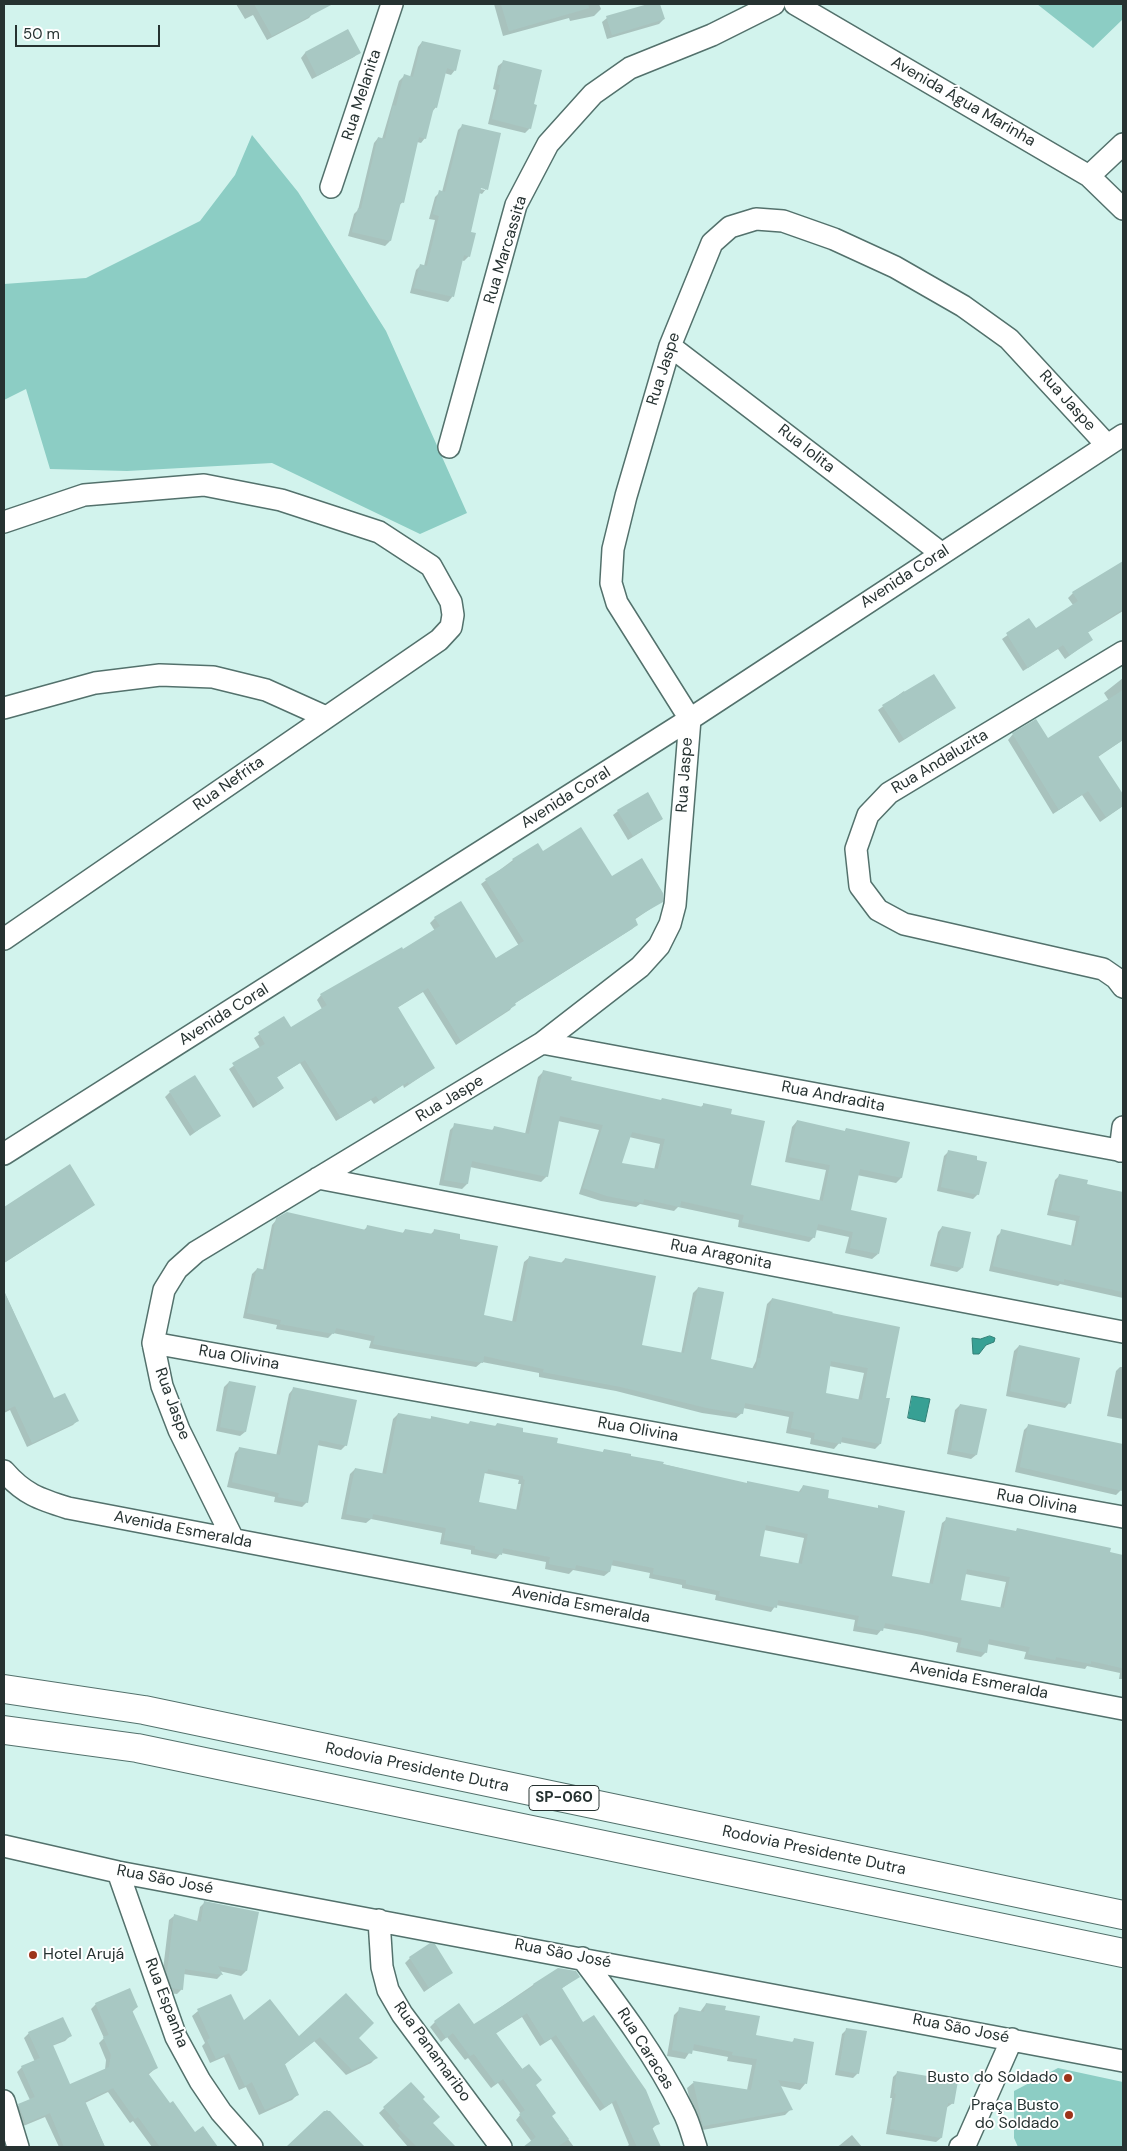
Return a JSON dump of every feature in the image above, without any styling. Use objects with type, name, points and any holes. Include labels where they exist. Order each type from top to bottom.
[{"type":"highway","name":"Rodovia Presidente Dutra","points":[[4,1689],[144,1710],[1123,1915]]},
{"type":"highway","name":"SP-060","points":[[4,1730],[137,1748],[1123,1953]]},
{"type":"street","name":"Rua Melanita","points":[[331,187],[392,4]]},
{"type":"street","name":"Rua Marcassita","points":[[450,447],[516,204],[548,144],[593,94],[630,68],[712,35],[774,4]]},
{"type":"street","name":"Avenida Água Marinha","points":[[795,4],[1089,176],[1123,209]]},
{"type":"street","points":[[1089,176],[1123,144]]},
{"type":"street","name":"Rua Jaspe","points":[[233,1539],[179,1430],[162,1386],[153,1343],[164,1290],[177,1269],[196,1252],[542,1043],[640,967],[659,946],[670,924],[675,904],[690,719],[617,602],[611,583],[613,549],[670,346],[712,243],[730,226],[756,219],[783,221],[834,238],[895,267],[963,306],[1009,339],[1115,440]]},
{"type":"street","name":"Rua Iolita","points":[[670,346],[941,553]]},
{"type":"street","name":"Avenida Coral","points":[[4,1154],[690,719],[1115,440]]},
{"type":"street","name":"Rua Nefrita","points":[[4,522],[84,495],[204,485],[281,500],[379,532],[431,566],[451,602],[453,615],[451,627],[440,640],[4,940]]},
{"type":"street","name":"Rua Andaluzita","points":[[1123,652],[889,793],[868,815],[856,849],[860,886],[878,910],[904,924],[1103,969],[1116,978],[1123,987]]},
{"type":"street","points":[[4,708],[94,683],[160,675],[213,677],[266,690],[326,717]]},
{"type":"street","name":"Rua Andradita","points":[[542,1043],[1122,1151]]},
{"type":"street","points":[[1122,1151],[1123,1127]]},
{"type":"street","name":"Rua Aragonita","points":[[318,1178],[1123,1332]]},
{"type":"street","name":"Rua Olivina","points":[[153,1343],[1123,1517]]},
{"type":"street","name":"Avenida Esmeralda","points":[[4,1470],[18,1486],[40,1499],[68,1508],[1123,1708]]},
{"type":"street","name":"Rua São José","points":[[4,1846],[118,1872],[1123,2061]]},
{"type":"street","name":"Rua Espanha","points":[[118,1872],[176,2037],[200,2081],[222,2112],[252,2147]]},
{"type":"street","name":"Rua Panamaribo","points":[[379,1920],[382,1967],[388,1990],[402,2014],[501,2147]]},
{"type":"street","name":"Rua Caracas","points":[[582,1958],[630,2021],[661,2071],[684,2113],[696,2147]]},
{"type":"street","points":[[967,2146],[1012,2039]]},
{"type":"street","points":[[4,2101],[18,2147]]},
{"type":"shaded area","points":[[1037,4],[1123,4],[1123,19],[1093,48]]},
{"type":"shaded area","points":[[252,135],[298,192],[386,331],[467,513],[420,534],[272,463],[127,471],[50,469],[26,389],[4,400],[4,284],[86,278],[200,221],[235,175]]},
{"type":"shaded area","points":[[990,1336],[995,1338],[994,1342],[986,1345],[979,1354],[973,1354],[972,1338],[980,1339]]},
{"type":"shaded area","points":[[912,1396],[930,1399],[925,1422],[908,1418]]},
{"type":"shaded area","name":"Praça Busto do Soldado","points":[[1058,2068],[1123,2082],[1123,2147],[1018,2147],[1014,2138],[1014,2091]]},
{"type":"building","points":[[254,4],[333,4],[272,36]]},
{"type":"building","points":[[501,4],[588,4],[589,8],[509,31]]},
{"type":"building","points":[[648,4],[660,4],[665,19],[612,35],[606,16]]},
{"type":"building","points":[[348,29],[361,53],[317,76],[305,52]]},
{"type":"building","points":[[422,41],[461,50],[456,71],[447,68],[437,108],[434,107],[426,139],[419,137],[404,203],[401,202],[391,241],[352,232],[358,208],[361,209],[378,137],[385,139],[393,105],[396,106],[404,74],[413,77]]},
{"type":"building","points":[[503,60],[542,70],[534,104],[537,105],[531,129],[492,119],[500,85],[497,84]]},
{"type":"building","points":[[462,124],[501,133],[488,190],[481,188],[471,232],[476,233],[470,257],[464,255],[454,297],[414,288],[420,264],[427,266],[439,216],[433,214],[439,190],[445,192]]},
{"type":"building","points":[[1123,561],[1123,609],[1088,632],[1093,640],[1070,655],[1063,645],[1028,668],[1006,633],[1029,618],[1036,628],[1078,601],[1072,592]]},
{"type":"building","points":[[934,674],[956,708],[904,739],[882,705]]},
{"type":"building","points":[[1123,690],[1123,740],[1098,756],[1123,794],[1123,806],[1106,817],[1088,791],[1059,810],[1012,733],[1036,719],[1048,738]]},
{"type":"building","points":[[648,792],[663,819],[633,836],[617,810]]},
{"type":"building","points":[[581,827],[612,876],[642,858],[663,893],[663,902],[635,918],[638,925],[515,1003],[516,1005],[461,1041],[428,988],[398,1007],[435,1068],[379,1100],[376,1096],[341,1118],[305,1060],[277,1077],[284,1088],[258,1104],[232,1063],[265,1044],[258,1032],[284,1016],[291,1027],[327,1005],[320,994],[402,947],[403,949],[440,926],[434,917],[461,901],[496,958],[524,941],[485,879],[538,843],[543,851]]},
{"type":"building","points":[[543,1070],[572,1077],[571,1080],[661,1100],[662,1098],[703,1107],[703,1103],[732,1109],[731,1114],[765,1121],[751,1185],[823,1201],[830,1165],[789,1157],[797,1120],[845,1131],[846,1128],[910,1142],[902,1178],[860,1169],[851,1210],[887,1218],[879,1254],[850,1248],[853,1232],[818,1224],[815,1238],[742,1222],[744,1215],[681,1201],[680,1207],[644,1199],[643,1203],[607,1196],[583,1188],[603,1125],[560,1116],[548,1177],[472,1161],[468,1184],[444,1180],[454,1123],[493,1130],[494,1126],[529,1134]],"holes":[[[632,1132],[665,1139],[658,1169],[622,1163]]]},
{"type":"building","points":[[195,1075],[221,1116],[195,1132],[169,1091]]},
{"type":"building","points":[[948,1150],[977,1156],[977,1160],[987,1162],[979,1195],[941,1187]]},
{"type":"building","points":[[70,1164],[95,1205],[4,1263],[4,1207]]},
{"type":"building","points":[[1059,1174],[1088,1180],[1087,1184],[1123,1192],[1123,1292],[1064,1279],[1064,1282],[993,1266],[1001,1229],[1074,1246],[1080,1216],[1051,1210]]},
{"type":"building","points":[[287,1212],[366,1230],[367,1225],[404,1233],[405,1229],[433,1234],[434,1229],[460,1234],[460,1239],[498,1246],[484,1315],[516,1322],[529,1256],[564,1263],[565,1258],[656,1276],[642,1345],[684,1353],[698,1287],[724,1292],[711,1359],[756,1369],[772,1298],[900,1327],[886,1398],[890,1398],[881,1444],[842,1437],[841,1444],[814,1439],[815,1433],[791,1428],[794,1412],[745,1403],[743,1414],[707,1408],[621,1387],[543,1372],[544,1369],[484,1356],[483,1363],[400,1349],[373,1344],[375,1336],[336,1328],[334,1334],[280,1324],[281,1320],[247,1313],[257,1268],[266,1270],[276,1218]],"holes":[[[831,1361],[868,1368],[862,1400],[826,1393]]]},
{"type":"building","points":[[942,1226],[971,1232],[963,1268],[934,1262]]},
{"type":"building","points":[[4,1291],[54,1398],[65,1393],[79,1421],[32,1443],[15,1406],[4,1411]]},
{"type":"building","points":[[1019,1345],[1080,1358],[1071,1404],[1010,1391]]},
{"type":"building","points":[[229,1381],[256,1386],[246,1432],[220,1427]]},
{"type":"building","points":[[293,1387],[357,1400],[347,1446],[319,1440],[308,1503],[278,1497],[279,1493],[232,1482],[239,1447],[280,1455]]},
{"type":"building","points":[[960,1404],[987,1409],[977,1455],[951,1450]]},
{"type":"building","points":[[398,1413],[431,1419],[431,1416],[469,1424],[470,1421],[496,1426],[497,1423],[523,1428],[523,1432],[558,1438],[557,1443],[603,1452],[604,1449],[631,1454],[631,1456],[664,1462],[663,1464],[747,1483],[747,1481],[801,1492],[803,1485],[829,1490],[828,1498],[878,1508],[878,1505],[905,1511],[892,1576],[933,1584],[946,1517],[1016,1531],[1017,1528],[1111,1548],[1110,1552],[1123,1555],[1122,1668],[1091,1661],[1091,1664],[1056,1657],[1055,1660],[1028,1654],[1030,1647],[989,1639],[987,1653],[960,1647],[962,1638],[885,1623],[883,1631],[857,1626],[859,1616],[778,1600],[777,1608],[719,1596],[720,1591],[686,1584],[686,1580],[653,1574],[654,1568],[613,1560],[610,1572],[576,1565],[575,1569],[549,1564],[550,1557],[503,1548],[502,1555],[475,1549],[475,1546],[444,1540],[446,1528],[373,1514],[372,1519],[346,1514],[355,1468],[386,1474]],"holes":[[[488,1469],[523,1476],[525,1480],[519,1510],[479,1502],[485,1472]],[[766,1525],[808,1534],[802,1564],[760,1556]],[[967,1569],[1010,1577],[1004,1608],[961,1600]]]},
{"type":"building","points":[[1028,1424],[1123,1444],[1123,1491],[1020,1467]]},
{"type":"building","points":[[204,1901],[259,1912],[247,1971],[218,1966],[223,1975],[185,1969],[183,1990],[172,1988],[167,1973],[174,1914],[201,1922]]},
{"type":"building","points":[[430,1943],[435,1944],[453,1973],[429,1988],[409,1957]]},
{"type":"building","points":[[558,1968],[576,1971],[580,1977],[562,1988],[583,2022],[594,2015],[646,2090],[660,2124],[652,2127],[661,2147],[637,2147],[616,2100],[605,2107],[556,2035],[545,2042],[527,2013],[496,2033],[522,2069],[529,2064],[542,2080],[536,2085],[556,2113],[552,2116],[569,2139],[557,2147],[523,2147],[536,2137],[519,2114],[525,2110],[503,2079],[496,2084],[474,2054],[470,2056],[453,2033],[446,2038],[434,2021],[459,2003],[474,2024],[534,1986],[533,1984]]},
{"type":"building","points":[[130,1988],[138,2007],[132,2010],[158,2068],[148,2073],[170,2103],[173,2101],[195,2132],[203,2126],[218,2147],[160,2147],[138,2117],[135,2119],[113,2088],[85,2101],[105,2147],[64,2147],[50,2113],[26,2123],[18,2104],[35,2097],[21,2066],[40,2058],[28,2032],[63,2017],[72,2036],[53,2045],[70,2084],[109,2067],[111,2055],[103,2037],[109,2035],[95,2003]]},
{"type":"building","points":[[346,1993],[374,2023],[359,2038],[378,2058],[352,2070],[320,2037],[285,2064],[299,2095],[265,2110],[252,2082],[245,2086],[229,2053],[216,2059],[207,2040],[210,2038],[197,2009],[231,1994],[244,2020],[270,1999],[299,2036]]},
{"type":"building","points":[[706,2003],[726,2006],[725,2010],[760,2016],[756,2035],[793,2042],[794,2038],[814,2042],[807,2084],[778,2080],[793,2110],[703,2126],[693,2081],[751,2090],[757,2059],[732,2055],[733,2052],[694,2044],[692,2054],[672,2050],[679,2007],[704,2012]]},
{"type":"building","points":[[846,2028],[867,2031],[859,2074],[839,2070]]},
{"type":"building","points":[[897,2071],[958,2081],[954,2104],[948,2103],[942,2138],[890,2129],[896,2094],[894,2093]]},
{"type":"building","points":[[411,2082],[425,2097],[423,2099],[440,2117],[433,2123],[456,2147],[417,2147],[398,2128],[400,2126],[383,2107]]},
{"type":"building","points":[[324,2111],[330,2111],[365,2147],[286,2147]]},
{"type":"place","name":"Hotel Arujá","points":[[33,1955]]},
{"type":"place","name":"Busto do Soldado","points":[[1068,2078]]},
{"type":"place","name":"Praça Busto do Soldado","points":[[1069,2115]]}]
